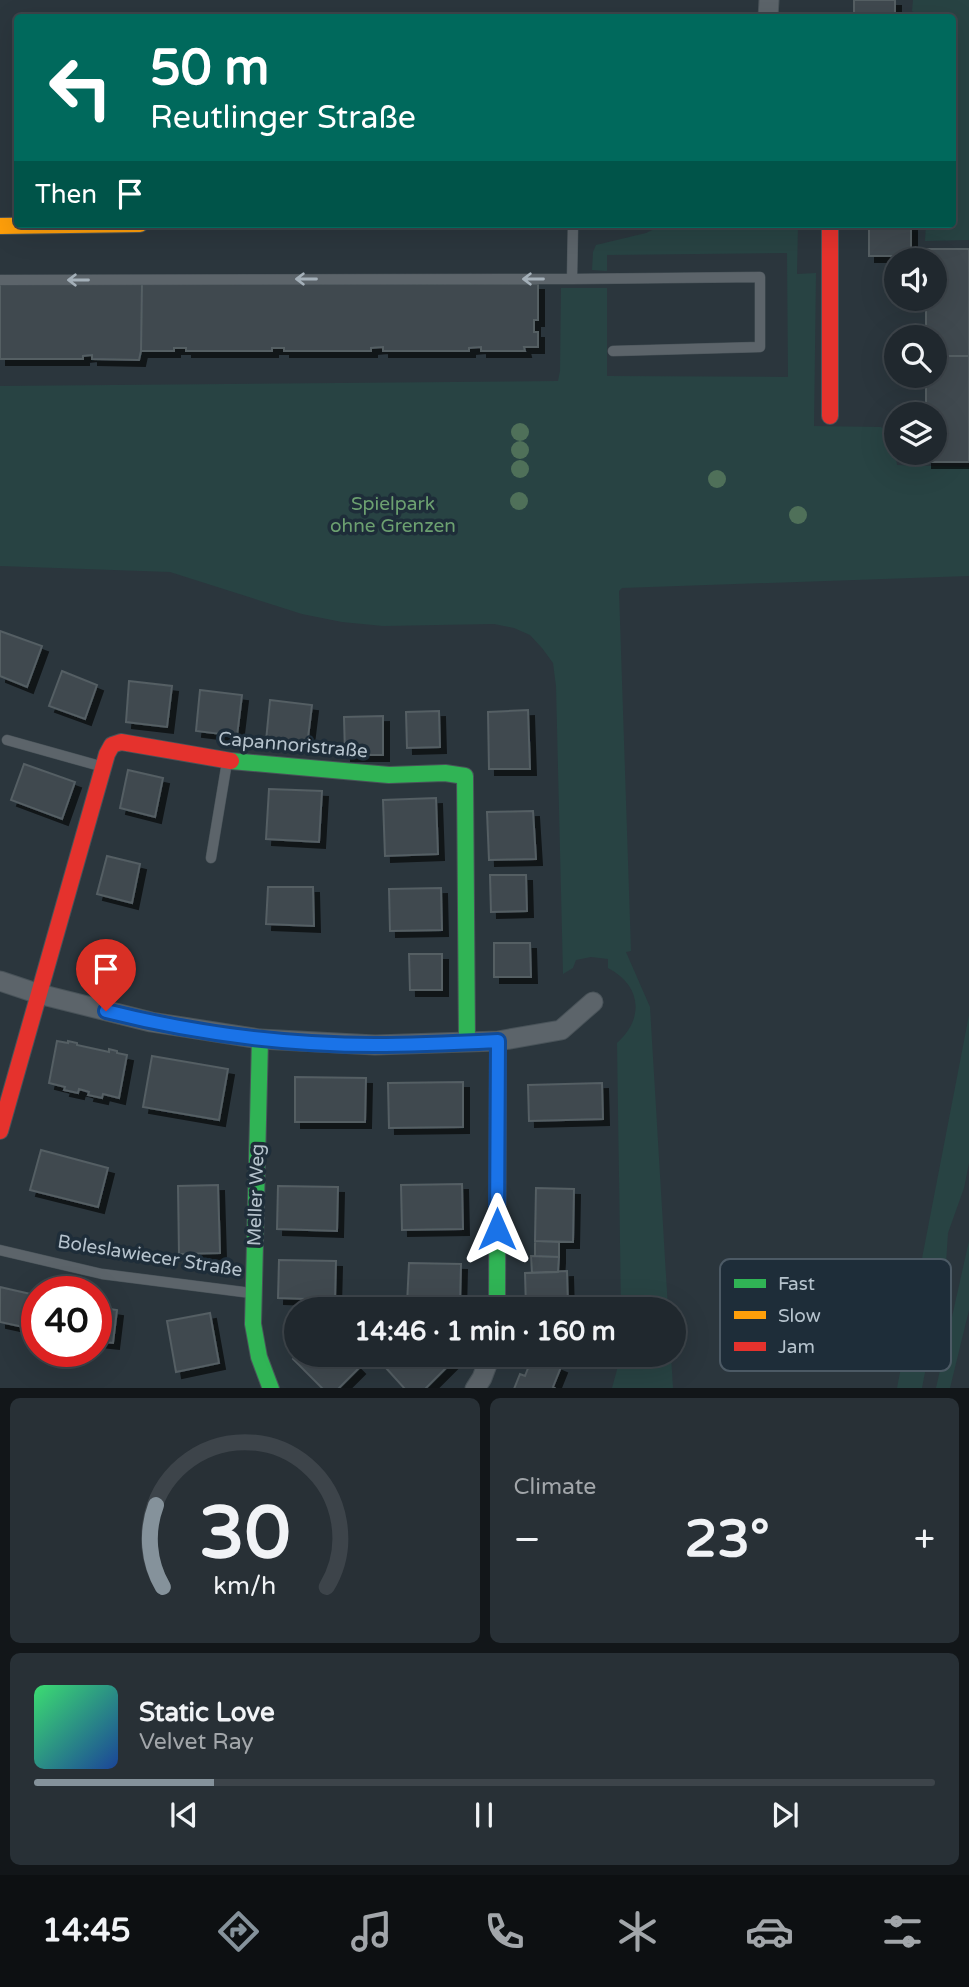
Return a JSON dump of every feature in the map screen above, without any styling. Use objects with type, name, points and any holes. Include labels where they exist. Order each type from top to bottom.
[{"type":"street","points":[[830,228],[830,416]]},
{"type":"street","name":"Capannoristraße","points":[[39,993],[112,745],[121,742],[227,761],[388,775],[445,773],[465,776],[467,1042]]},
{"type":"street","points":[[0,981],[151,1022],[260,1039],[374,1045],[498,1041],[561,1030],[593,1002]]},
{"type":"street","points":[[0,1131],[39,993]]},
{"type":"street","name":"Meller Weg","points":[[260,1039],[253,1293],[255,1349],[271,1388]]},
{"type":"street","points":[[497,1297],[498,1041]]},
{"type":"street","points":[[474,1388],[486,1367]]},
{"type":"lane","points":[[572,278],[573,228]]},
{"type":"lane","points":[[0,281],[760,277],[760,347],[613,351]]},
{"type":"lane","points":[[7,740],[104,767]]},
{"type":"lane","points":[[211,858],[227,761]]},
{"type":"lane","name":"Boleslawiecer Straße","points":[[0,1250],[102,1274],[253,1293]]},
{"type":"green space","points":[[913,0],[969,0],[969,240],[925,241],[926,228],[956,228],[956,14],[916,14],[912,11]]},
{"type":"green space","name":"Spielpark ohne Grenzen","points":[[657,228],[798,228],[797,274],[816,273],[814,426],[881,427],[884,429],[884,465],[969,467],[969,576],[622,588],[619,591],[631,951],[626,952],[650,1007],[667,1297],[621,1297],[617,1043],[632,1023],[635,1002],[627,983],[608,968],[608,959],[591,957],[576,960],[573,968],[563,974],[556,686],[553,663],[542,648],[530,635],[494,624],[383,626],[302,614],[170,572],[0,566],[0,386],[558,381],[561,288],[607,288],[607,376],[788,377],[787,253],[607,255],[607,271],[592,270],[596,245]]},
{"type":"green space","points":[[969,1015],[969,1163],[964,1188],[948,1233],[946,1259],[922,1259]]},
{"type":"green space","points":[[969,1241],[969,1310],[950,1388],[936,1388],[940,1371],[951,1371],[951,1321]]},
{"type":"green space","points":[[618,1367],[672,1367],[673,1388],[612,1388]]},
{"type":"green space","points":[[900,1371],[925,1371],[922,1388],[897,1388]]},
{"type":"building","points":[[854,0],[895,0],[895,14],[854,14]]},
{"type":"building","points":[[869,228],[911,228],[911,248],[884,248],[884,256],[869,256]]},
{"type":"building","points":[[947,249],[969,249],[969,356],[947,356],[947,325],[926,325],[926,311],[947,311]]},
{"type":"building","points":[[0,281],[142,284],[139,360],[92,359],[92,355],[83,356],[83,359],[0,359]]},
{"type":"building","points":[[142,284],[538,284],[538,320],[534,320],[534,332],[538,332],[538,347],[524,347],[525,351],[481,351],[481,347],[469,348],[469,351],[383,351],[383,347],[371,348],[371,351],[284,351],[284,348],[272,348],[272,351],[186,351],[186,348],[174,348],[174,351],[141,351]]},
{"type":"building","points":[[947,356],[969,356],[969,462],[947,462],[947,402],[926,402],[926,388],[947,388]]},
{"type":"building","points":[[0,631],[42,646],[27,687],[0,676]]},
{"type":"building","points":[[62,671],[97,685],[85,719],[49,706]]},
{"type":"building","points":[[129,681],[172,686],[167,727],[126,722]]},
{"type":"building","points":[[200,690],[242,695],[237,736],[196,731]]},
{"type":"building","points":[[270,700],[312,705],[307,746],[266,741]]},
{"type":"building","points":[[528,710],[530,769],[489,769],[488,712]]},
{"type":"building","points":[[439,711],[440,747],[407,748],[406,712]]},
{"type":"building","points":[[383,716],[383,755],[345,755],[344,717]]},
{"type":"building","points":[[24,764],[75,782],[62,819],[11,800]]},
{"type":"building","points":[[128,770],[163,778],[155,817],[120,808]]},
{"type":"building","points":[[269,789],[322,791],[319,842],[266,839]]},
{"type":"building","points":[[436,798],[438,854],[385,856],[383,800]]},
{"type":"building","points":[[533,811],[536,859],[489,860],[487,812]]},
{"type":"building","points":[[107,856],[140,864],[132,903],[97,894]]},
{"type":"building","points":[[490,875],[526,875],[527,911],[491,912]]},
{"type":"building","points":[[268,887],[313,887],[314,926],[266,924]]},
{"type":"building","points":[[441,888],[442,930],[390,931],[389,889]]},
{"type":"building","points":[[494,943],[530,943],[531,977],[494,977]]},
{"type":"building","points":[[409,954],[442,954],[442,990],[410,990]]},
{"type":"building","points":[[57,1041],[68,1041],[109,1052],[109,1049],[127,1055],[119,1098],[103,1094],[102,1098],[88,1095],[89,1092],[79,1089],[78,1093],[64,1090],[65,1087],[49,1083]]},
{"type":"building","points":[[152,1056],[228,1069],[219,1120],[143,1107]]},
{"type":"building","points":[[295,1077],[366,1078],[365,1122],[295,1122]]},
{"type":"building","points":[[463,1082],[463,1127],[389,1128],[388,1083]]},
{"type":"building","points":[[602,1083],[603,1119],[529,1121],[528,1085]]},
{"type":"building","points":[[41,1150],[108,1168],[98,1207],[30,1190]]},
{"type":"building","points":[[462,1184],[463,1229],[402,1230],[401,1185]]},
{"type":"building","points":[[218,1185],[220,1253],[179,1254],[178,1186]]},
{"type":"building","points":[[278,1186],[338,1187],[337,1231],[277,1229]]},
{"type":"building","points":[[536,1188],[574,1189],[573,1242],[535,1241]]},
{"type":"building","points":[[535,1241],[559,1242],[559,1257],[535,1256]]},
{"type":"building","points":[[531,1256],[559,1257],[558,1272],[532,1273]]},
{"type":"building","points":[[279,1260],[336,1261],[335,1297],[278,1298]]},
{"type":"building","points":[[409,1263],[461,1264],[460,1297],[407,1297]]},
{"type":"building","points":[[567,1271],[568,1297],[526,1297],[525,1273]]},
{"type":"building","points":[[0,1287],[21,1292],[21,1326],[0,1322]]},
{"type":"building","points":[[112,1309],[117,1310],[112,1343]]},
{"type":"building","points":[[210,1313],[219,1363],[176,1372],[167,1321]]},
{"type":"building","points":[[301,1367],[359,1368],[339,1388],[322,1388]]},
{"type":"building","points":[[387,1367],[447,1367],[426,1388],[404,1388]]},
{"type":"building","points":[[528,1367],[561,1367],[554,1388],[514,1388],[520,1374],[525,1376]]},
{"type":"traffic: fast","points":[[231,761],[389,775],[445,773],[465,776],[467,1043]]},
{"type":"traffic: fast","points":[[260,1039],[253,1324],[259,1357],[271,1388]]},
{"type":"traffic: fast","points":[[497,1297],[498,1041]]},
{"type":"traffic: slow","points":[[0,226],[14,226]]},
{"type":"traffic: jam","points":[[830,228],[830,416]]},
{"type":"traffic: jam","points":[[0,1131],[107,754],[112,745],[121,742],[231,761]]},
{"type":"route","points":[[106,1011],[151,1022],[260,1039],[374,1045],[498,1041],[497,1229]]}]
